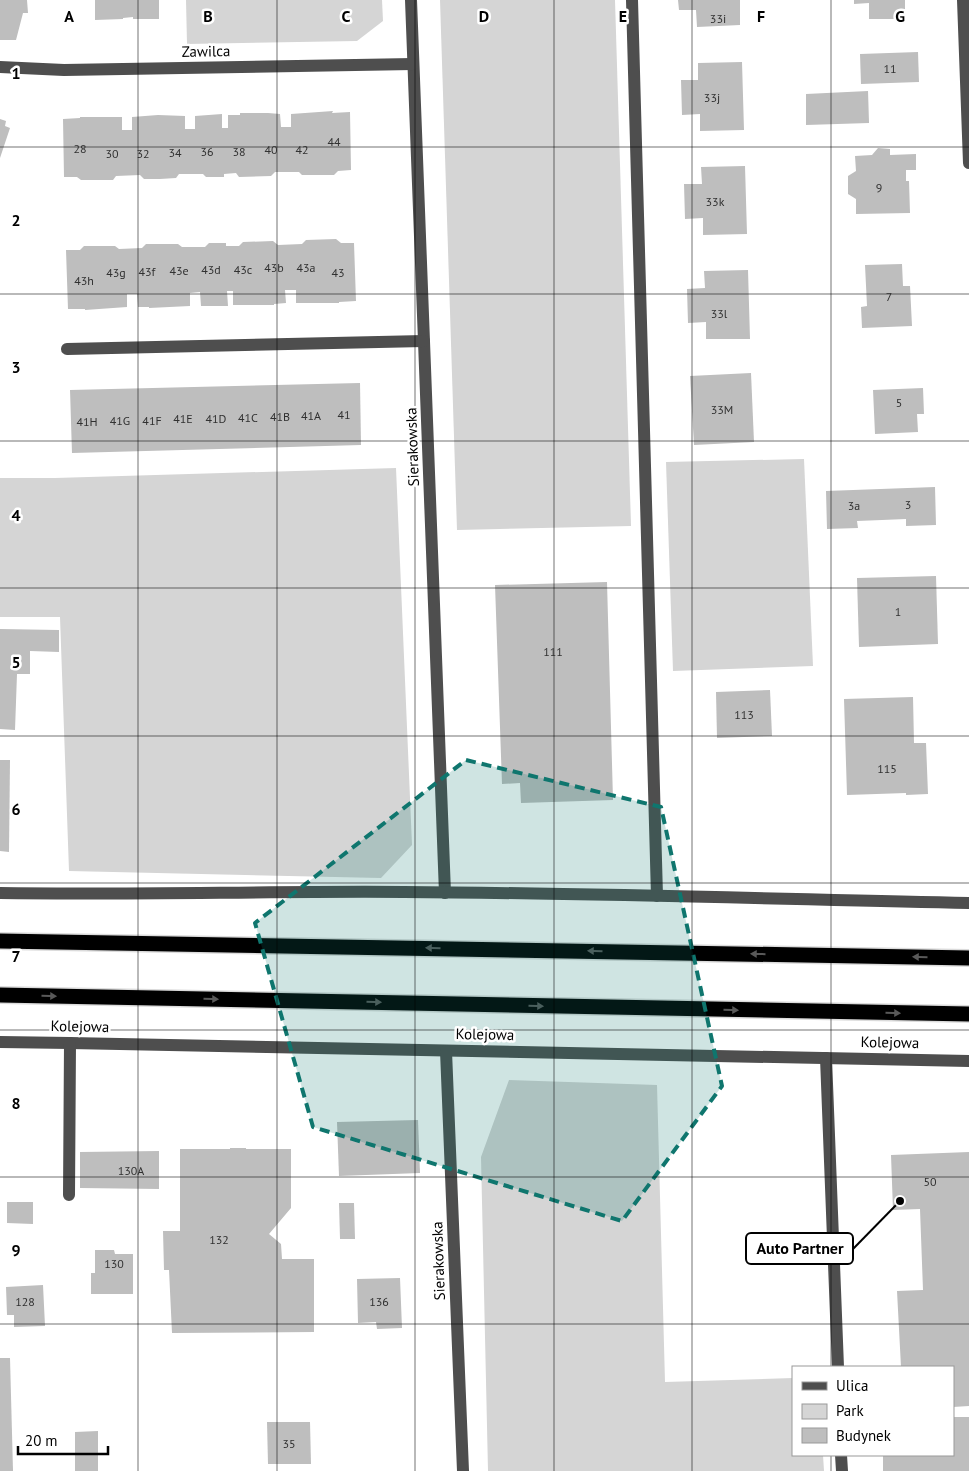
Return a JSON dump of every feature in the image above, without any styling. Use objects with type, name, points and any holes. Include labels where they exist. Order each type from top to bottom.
[{"type":"highway","points":[[0,941],[969,958]]},
{"type":"highway","name":"Kolejowa","points":[[0,995],[969,1014]]},
{"type":"street","name":"Sierakowska","points":[[411,0],[445,893]]},
{"type":"street","points":[[632,0],[656,896]]},
{"type":"street","points":[[963,0],[969,163]]},
{"type":"street","name":"Zawilca","points":[[0,67],[64,70],[413,64]]},
{"type":"street","points":[[67,349],[424,341]]},
{"type":"street","points":[[0,892],[68,894],[445,893],[969,903]]},
{"type":"street","name":"Kolejowa","points":[[0,1042],[969,1061]]},
{"type":"street","points":[[69,1195],[70,1043]]},
{"type":"street","name":"Sierakowska","points":[[446,1051],[462,1471]]},
{"type":"street","points":[[826,1058],[838,1366]]},
{"type":"street","points":[[841,1456],[842,1471]]},
{"type":"highlighted area","points":[[466,760],[661,807],[722,1086],[622,1221],[313,1127],[255,923]]},
{"type":"green space","points":[[186,0],[382,0],[383,21],[357,41],[187,44]]},
{"type":"green space","points":[[440,0],[615,0],[631,526],[457,530]]},
{"type":"green space","points":[[804,459],[813,666],[673,671],[666,462]]},
{"type":"green space","points":[[396,468],[412,845],[381,878],[69,871],[60,617],[0,617],[0,478]]},
{"type":"green space","points":[[509,1080],[657,1085],[665,1382],[792,1378],[792,1456],[823,1456],[824,1471],[488,1471],[481,1157]]},
{"type":"building","points":[[0,0],[27,0],[28,13],[23,13],[16,40],[0,40]]},
{"type":"building","points":[[95,0],[159,0],[159,19],[133,19],[133,17],[95,20]]},
{"type":"building","points":[[678,0],[740,0],[740,25],[697,27],[696,10],[679,10]]},
{"type":"building","points":[[854,0],[905,0],[905,13],[897,13],[897,19],[869,19],[869,3],[854,4]]},
{"type":"building","points":[[918,52],[919,82],[861,84],[860,54]]},
{"type":"building","points":[[742,62],[744,130],[700,131],[700,114],[682,115],[681,80],[698,80],[698,63]]},
{"type":"building","points":[[868,91],[869,123],[806,125],[806,94]]},
{"type":"building","points":[[333,111],[332,113],[350,112],[351,170],[338,171],[334,175],[302,175],[299,172],[275,172],[271,176],[239,177],[236,173],[224,174],[224,177],[206,177],[203,174],[179,174],[176,178],[160,179],[144,179],[140,175],[116,176],[113,180],[81,180],[77,177],[64,177],[63,119],[122,117],[122,130],[132,130],[132,117],[158,115],[185,116],[185,129],[195,129],[195,116],[222,114],[222,128],[228,128],[228,115],[268,113],[280,114],[281,127],[291,127],[291,114]]},
{"type":"building","points":[[0,119],[6,121],[5,126],[10,128],[0,158]]},
{"type":"building","points":[[878,148],[890,149],[890,155],[916,154],[916,170],[906,170],[906,181],[909,181],[910,213],[856,214],[856,199],[848,194],[848,176],[856,171],[855,156],[872,155]]},
{"type":"building","points":[[745,166],[747,234],[703,235],[703,218],[685,219],[684,184],[702,184],[701,167]]},
{"type":"building","points":[[336,239],[341,243],[354,243],[356,301],[296,303],[296,290],[285,290],[286,303],[274,305],[233,305],[233,291],[227,291],[228,306],[201,306],[200,292],[190,293],[190,306],[138,307],[137,294],[127,294],[127,307],[85,310],[68,309],[66,250],[80,250],[84,246],[115,246],[119,249],[142,248],[146,244],[178,244],[182,247],[205,247],[209,243],[226,243],[226,246],[239,246],[243,242],[273,241],[278,245],[302,244],[306,240]]},
{"type":"building","points":[[902,264],[903,286],[910,286],[912,326],[862,328],[861,307],[867,306],[865,265]]},
{"type":"building","points":[[748,270],[750,339],[706,339],[706,322],[688,323],[687,289],[705,288],[704,271]]},
{"type":"building","points":[[751,373],[754,442],[694,445],[690,376]]},
{"type":"building","points":[[360,383],[361,445],[72,453],[70,390]]},
{"type":"building","points":[[923,388],[924,414],[917,414],[918,432],[875,434],[873,390]]},
{"type":"building","points":[[935,487],[936,525],[906,526],[906,519],[857,521],[858,528],[827,529],[826,491]]},
{"type":"building","points":[[936,576],[938,644],[859,647],[857,578]]},
{"type":"building","points":[[607,582],[613,800],[521,803],[520,783],[502,784],[495,585]]},
{"type":"building","points":[[0,629],[59,630],[59,652],[30,651],[30,674],[17,674],[15,730],[0,729]]},
{"type":"building","points":[[770,690],[772,736],[717,738],[716,692]]},
{"type":"building","points":[[913,697],[914,743],[926,743],[928,794],[847,795],[844,699]]},
{"type":"building","points":[[0,760],[10,760],[9,852],[0,851]]},
{"type":"building","points":[[418,1120],[420,1173],[339,1176],[337,1122]]},
{"type":"building","points":[[180,1149],[291,1149],[291,1208],[269,1234],[281,1244],[282,1259],[314,1259],[314,1332],[172,1333],[169,1270],[164,1270],[163,1231],[180,1231]]},
{"type":"building","points":[[159,1151],[159,1189],[80,1188],[80,1152]]},
{"type":"building","points":[[969,1152],[969,1406],[954,1407],[954,1366],[901,1366],[897,1291],[923,1290],[920,1209],[893,1210],[891,1155]]},
{"type":"building","points":[[7,1202],[33,1202],[33,1224],[7,1223]]},
{"type":"building","points":[[339,1203],[354,1203],[355,1239],[340,1239]]},
{"type":"building","points":[[95,1250],[114,1250],[115,1254],[133,1254],[133,1294],[91,1294],[91,1273],[95,1273]]},
{"type":"building","points":[[400,1278],[402,1328],[377,1329],[376,1322],[358,1323],[357,1279]]},
{"type":"building","points":[[43,1285],[45,1326],[14,1327],[14,1315],[7,1315],[6,1287]]},
{"type":"building","points":[[0,1358],[10,1358],[13,1471],[0,1471]]},
{"type":"building","points":[[954,1417],[969,1417],[969,1471],[883,1471],[883,1456],[954,1456]]},
{"type":"building","points":[[267,1422],[310,1422],[311,1464],[268,1464]]},
{"type":"building","points":[[98,1431],[98,1471],[75,1471],[75,1432]]},
{"type":"place","name":"Auto Partner","points":[[900,1201]]}]
